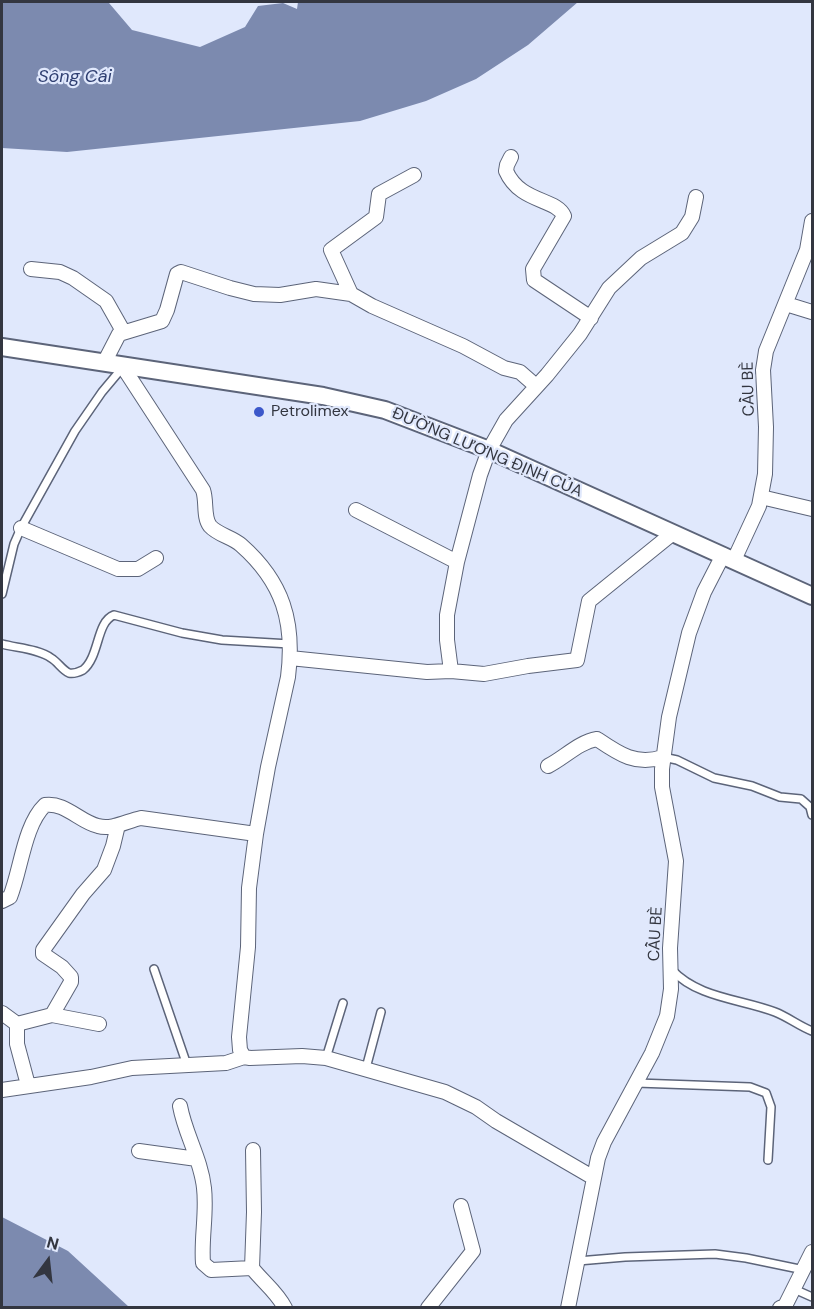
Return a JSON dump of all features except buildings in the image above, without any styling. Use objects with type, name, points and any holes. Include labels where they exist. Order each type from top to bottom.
[{"type":"street","points":[[511,157],[506,171],[518,188],[526,195],[561,210],[564,216],[533,269],[534,280],[591,318]]},
{"type":"street","points":[[351,294],[331,250],[376,217],[379,194],[414,175]]},
{"type":"street","points":[[451,671],[447,615],[457,562],[489,450],[506,420],[568,350],[591,318],[600,300],[624,273],[641,258],[682,233],[692,217],[696,197]]},
{"type":"street","name":"CẦU BÈ","points":[[574,1304],[578,1261],[594,1178],[604,1142],[637,1083],[667,1016],[671,989],[675,861],[662,787],[663,757],[671,707],[688,633],[704,592],[729,558],[759,506],[765,474],[766,427],[763,370],[766,351],[810,251],[813,221]]},
{"type":"street","points":[[31,269],[60,272],[73,278],[106,301],[123,331]]},
{"type":"street","points":[[104,363],[114,340],[123,331],[162,321],[177,274],[181,272],[254,294],[280,295],[316,289],[351,294],[372,306],[463,346],[504,368],[520,372],[536,386]]},
{"type":"street","points":[[786,304],[813,312]]},
{"type":"street","name":"ĐƯỜNG LƯƠNG ĐỊNH CỦA","points":[[2,347],[323,396],[385,410],[489,450],[813,596]]},
{"type":"street","points":[[123,367],[203,490],[207,520],[211,527],[234,539],[262,566],[276,586],[286,614],[290,651],[256,834],[249,888],[248,947],[239,1037],[240,1050],[244,1057]]},
{"type":"street","points":[[761,497],[813,509]]},
{"type":"street","points":[[356,510],[457,562]]},
{"type":"street","points":[[21,528],[118,568],[138,569],[156,558]]},
{"type":"street","points":[[290,651],[427,672],[451,671],[484,674],[577,660],[589,601],[673,533]]},
{"type":"street","points":[[548,766],[584,744],[597,739],[624,757],[635,760],[652,761],[663,757]]},
{"type":"street","points":[[2,901],[10,897],[32,828],[40,809],[45,805],[57,806],[99,827],[141,819],[256,834]]},
{"type":"street","points":[[52,1015],[71,982],[71,977],[62,967],[43,954],[43,950],[83,894],[104,870],[118,825]]},
{"type":"street","points":[[2,1013],[17,1024]]},
{"type":"street","points":[[17,1024],[52,1015],[99,1024]]},
{"type":"street","points":[[17,1024],[17,1044],[28,1086]]},
{"type":"street","points":[[2,1090],[92,1077],[132,1068],[226,1063],[244,1057],[326,1058],[445,1092],[476,1107],[594,1178]]},
{"type":"street","points":[[180,1106],[183,1124],[204,1186],[203,1263],[211,1270],[252,1268]]},
{"type":"street","points":[[252,1150],[254,1212],[252,1268],[267,1286],[279,1295],[285,1308]]},
{"type":"street","points":[[139,1151],[197,1160]]},
{"type":"street","points":[[428,1308],[472,1251],[460,1206]]},
{"type":"street","points":[[780,1308],[785,1306],[813,1252]]},
{"type":"lane","points":[[2,594],[14,544],[21,528],[75,431],[123,367]]},
{"type":"lane","points":[[2,644],[51,657],[68,673],[76,673],[83,669],[95,654],[104,624],[114,615],[182,633],[290,651]]},
{"type":"lane","points":[[663,757],[677,760],[714,778],[801,800],[810,807],[813,815]]},
{"type":"lane","points":[[154,969],[187,1065]]},
{"type":"lane","points":[[670,969],[681,981],[739,1003],[774,1011],[813,1031]]},
{"type":"lane","points":[[326,1058],[343,1003]]},
{"type":"lane","points":[[366,1068],[381,1012]]},
{"type":"lane","points":[[637,1083],[750,1087],[765,1093],[771,1107],[768,1160]]},
{"type":"lane","points":[[578,1261],[715,1254],[804,1270]]},
{"type":"lane","points":[[794,1289],[813,1297]]},
{"type":"water","name":"Sông Cái","points":[[2,2],[109,3],[132,30],[200,47],[245,27],[258,6],[283,3],[297,9],[298,2],[578,2],[528,45],[476,79],[426,101],[360,121],[67,152],[2,148]]},
{"type":"water","points":[[2,1217],[68,1251],[129,1307],[2,1307]]},
{"type":"place","name":"Petrolimex","points":[[259,412]]}]
